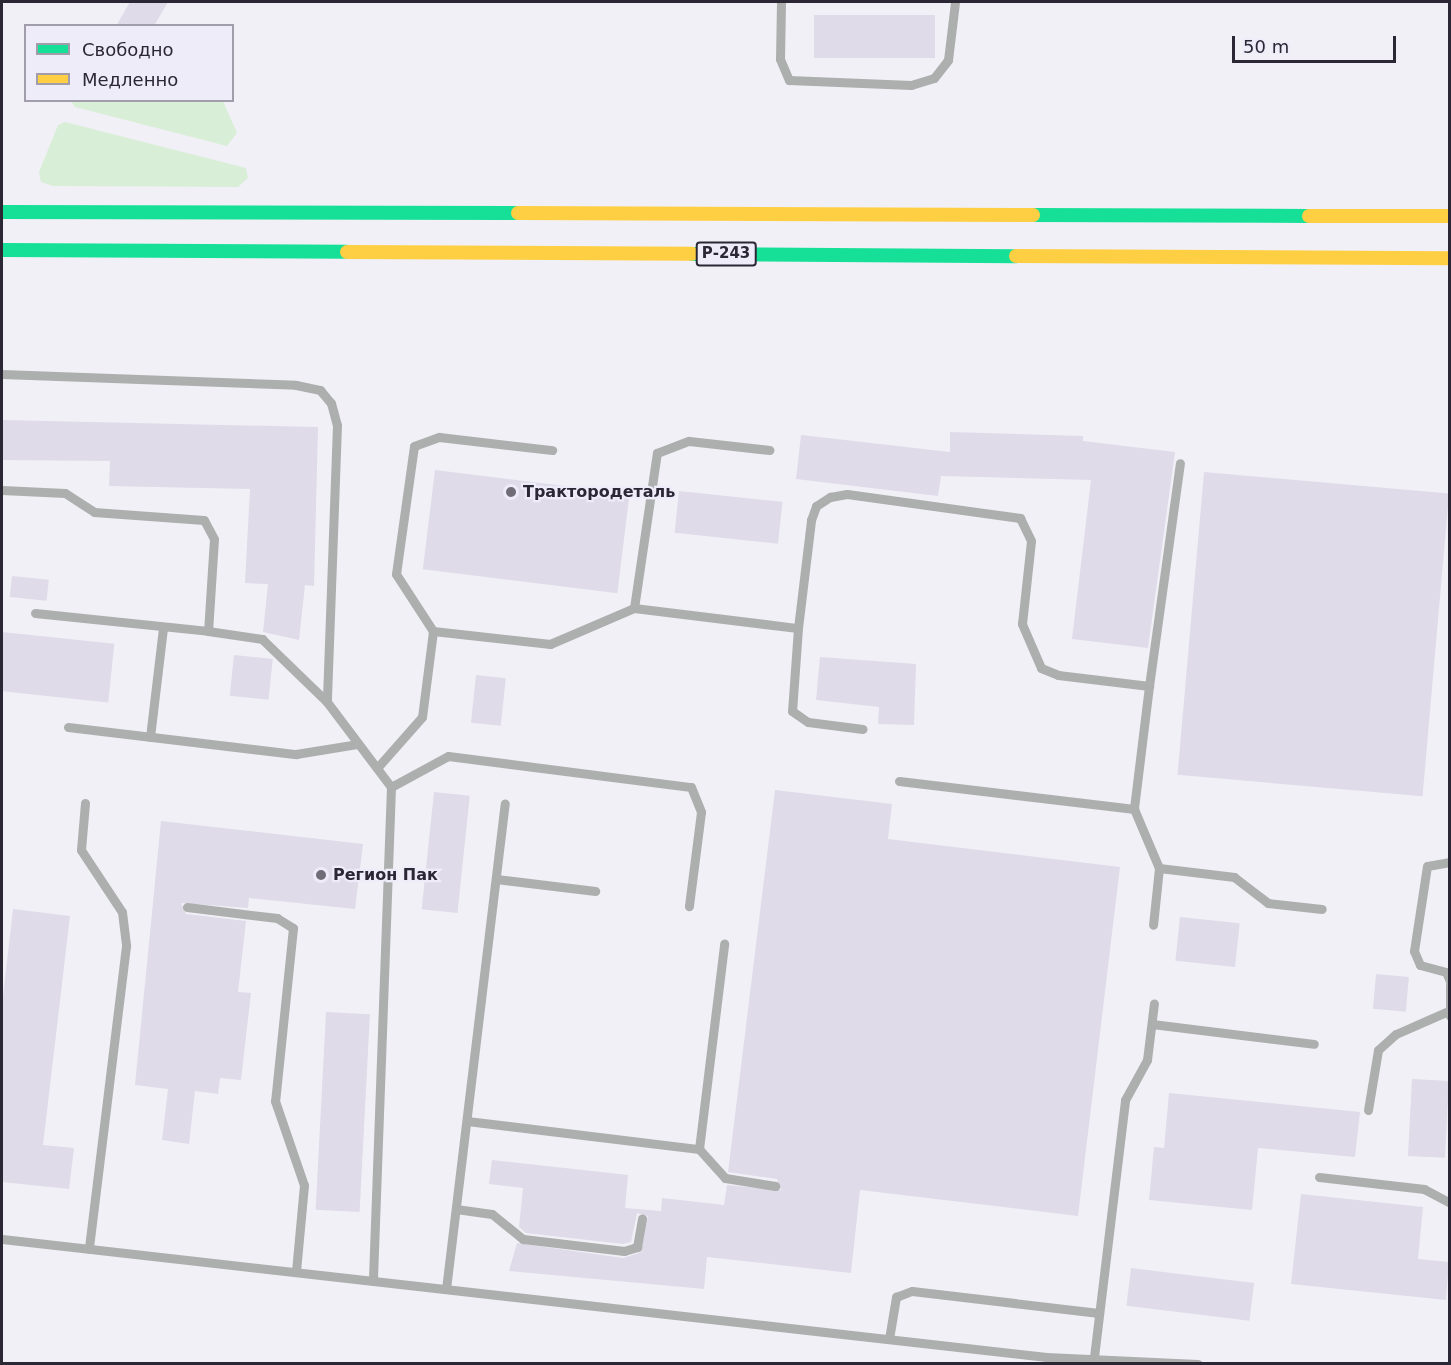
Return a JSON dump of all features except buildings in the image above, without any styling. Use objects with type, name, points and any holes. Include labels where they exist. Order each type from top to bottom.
[{"type":"highway","points":[[2,212],[1449,216]]},
{"type":"highway","name":"Р-243","points":[[2,250],[1449,258]]},
{"type":"lane","points":[[781,2],[780,58],[789,80],[911,85],[934,78],[948,60],[955,2]]},
{"type":"lane","points":[[2,374],[296,385],[320,390],[331,403],[337,425],[327,702]]},
{"type":"lane","points":[[377,768],[422,717],[433,630],[396,574],[414,446],[440,437],[552,450]]},
{"type":"lane","points":[[634,608],[657,453],[688,441],[769,450]]},
{"type":"lane","points":[[1153,925],[1159,868],[1134,809],[1180,463]]},
{"type":"lane","points":[[2,490],[65,493],[94,512],[204,520],[214,539],[208,631]]},
{"type":"lane","points":[[862,729],[808,722],[792,711],[798,628],[811,520],[816,506],[830,497],[847,494],[1007,513],[1028,528],[1022,624],[1041,668],[1059,675],[1149,686]]},
{"type":"lane","points":[[433,630],[550,644],[634,608],[798,628]]},
{"type":"lane","points":[[34,613],[208,631],[262,639],[327,702],[391,787],[373,1281]]},
{"type":"lane","points":[[150,737],[163,628]]},
{"type":"lane","points":[[68,727],[296,754],[358,744]]},
{"type":"lane","points":[[391,787],[448,756],[691,787],[701,812],[689,906]]},
{"type":"lane","points":[[899,781],[1134,809]]},
{"type":"lane","points":[[85,803],[84,860],[122,912],[126,938],[89,1249]]},
{"type":"lane","points":[[446,1289],[505,804]]},
{"type":"lane","points":[[1368,1110],[1378,1050],[1396,1034],[1448,1014],[1449,983],[1446,972],[1420,965],[1414,951],[1426,866],[1449,862]]},
{"type":"lane","points":[[1159,868],[1234,877],[1268,903],[1322,909]]},
{"type":"lane","points":[[496,879],[595,891]]},
{"type":"lane","points":[[187,907],[277,918],[293,928],[275,1101],[304,1185],[296,1272]]},
{"type":"lane","points":[[699,1149],[724,944]]},
{"type":"lane","points":[[1094,1357],[1125,1100],[1147,1060],[1154,1003]]},
{"type":"lane","points":[[1152,1024],[1314,1044]]},
{"type":"lane","points":[[466,1121],[699,1149],[724,1178],[775,1186]]},
{"type":"lane","points":[[1319,1177],[1424,1189],[1449,1203]]},
{"type":"lane","points":[[456,1209],[492,1214],[524,1239],[624,1251],[637,1247],[642,1218]]},
{"type":"lane","points":[[2,1239],[889,1339],[1198,1364]]},
{"type":"lane","points":[[889,1339],[896,1297],[912,1291],[1099,1313]]},
{"type":"green space","points":[[72,102],[223,102],[237,133],[227,146],[75,107]]},
{"type":"green space","points":[[65,122],[246,168],[248,178],[238,187],[53,186],[41,182],[39,172],[58,125]]},
{"type":"traffic: fast","points":[[2,212],[518,213]]},
{"type":"traffic: fast","points":[[1033,215],[1309,216]]},
{"type":"traffic: fast","points":[[2,250],[347,252]]},
{"type":"traffic: fast","points":[[692,254],[1016,256]]},
{"type":"traffic: slow","points":[[518,213],[1033,215]]},
{"type":"traffic: slow","points":[[1309,216],[1450,216]]},
{"type":"traffic: slow","points":[[347,252],[692,254]]},
{"type":"traffic: slow","points":[[1016,256],[1450,258]]},
{"type":"place","name":"Трактородеталь","points":[[511,492]]},
{"type":"place","name":"Регион Пак","points":[[321,875]]}]
